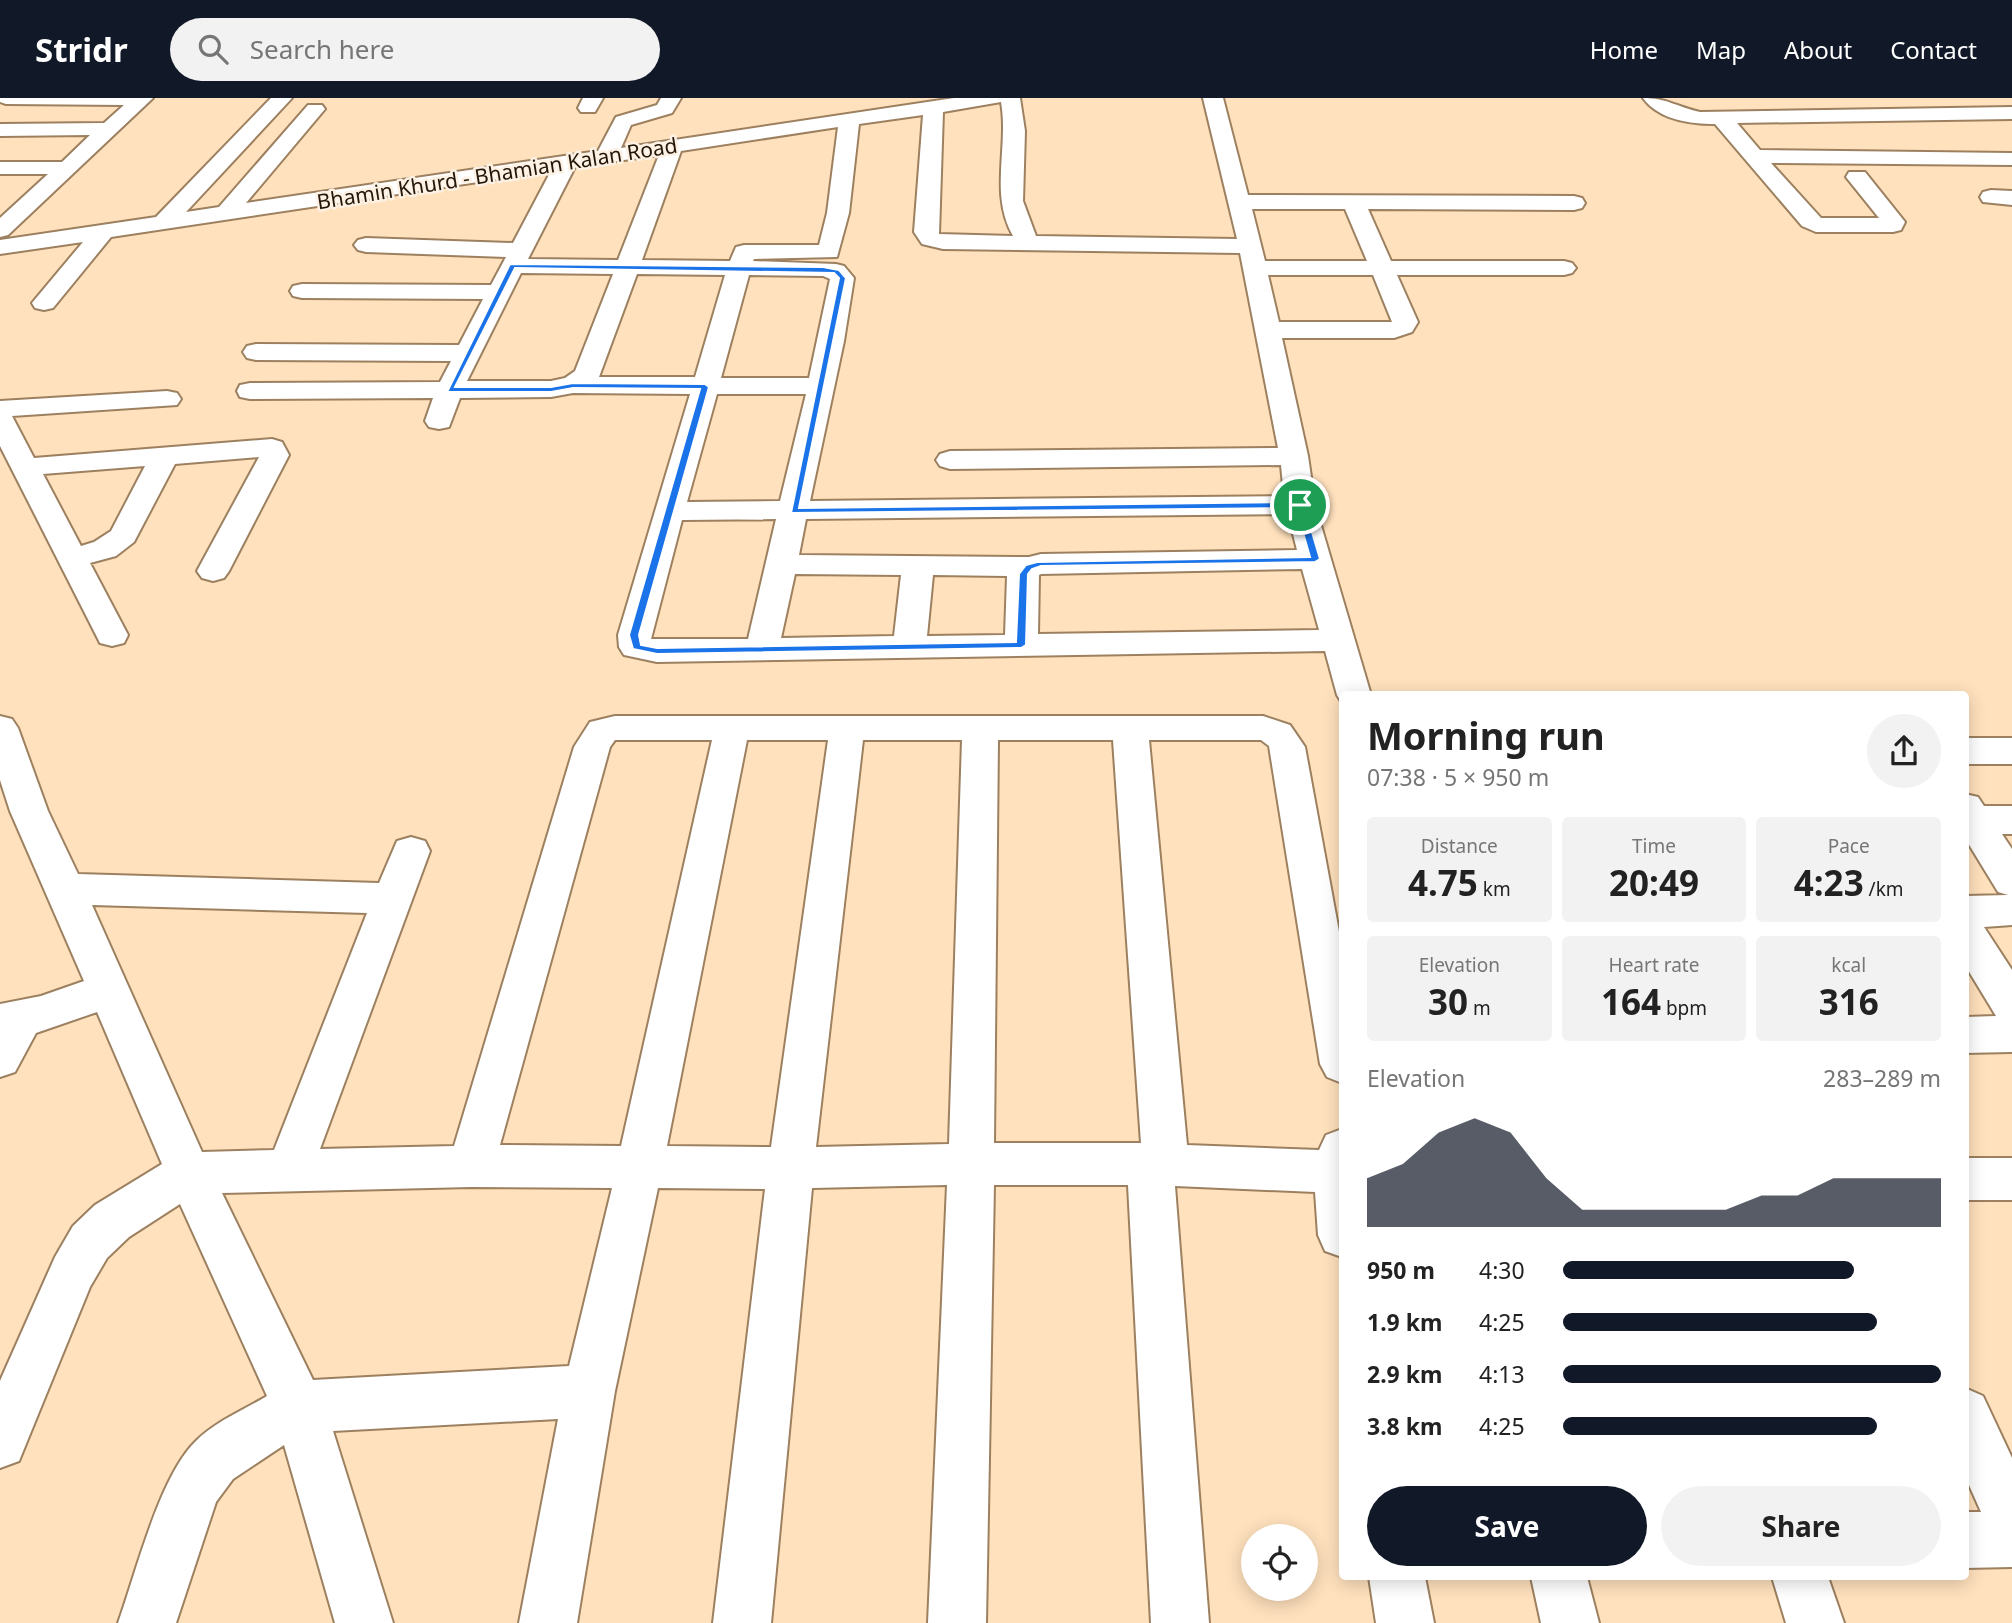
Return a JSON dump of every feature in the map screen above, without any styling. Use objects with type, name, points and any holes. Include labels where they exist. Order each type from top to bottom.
[{"type":"street","points":[[6,98],[142,98]]},
{"type":"street","points":[[0,230],[9,213],[67,168],[142,98]]},
{"type":"street","points":[[163,223],[282,98]]},
{"type":"street","points":[[607,157],[624,121],[665,109],[671,98]]},
{"type":"street","name":"Bhamin Khurd - Bhamian Kalan Road","points":[[0,247],[849,121],[889,106],[933,108],[994,98]]},
{"type":"street","points":[[1010,98],[1015,129],[1011,206],[1018,228],[1028,243]]},
{"type":"street","points":[[1213,98],[1252,257],[1294,456],[1300,505],[1353,691]]},
{"type":"street","points":[[1653,98],[1669,111],[1700,118],[2002,113],[2012,131]]},
{"type":"street","points":[[1902,98],[1917,113]]},
{"type":"street","points":[[933,108],[926,232],[930,239],[943,242],[1028,243],[1252,257],[1384,268],[1564,268]]},
{"type":"street","points":[[225,214],[315,109]]},
{"type":"street","points":[[769,132],[774,109]]},
{"type":"street","points":[[1720,117],[1816,225],[1893,225],[1894,222],[1857,177]]},
{"type":"street","points":[[849,121],[838,213],[830,252],[744,252],[634,635],[636,647],[657,651],[1337,640]]},
{"type":"street","points":[[0,130],[109,130]]},
{"type":"street","points":[[573,385],[587,375],[672,147]]},
{"type":"street","points":[[1754,156],[2012,159]]},
{"type":"street","points":[[439,421],[449,390],[566,163]]},
{"type":"street","points":[[0,168],[67,168]]},
{"type":"street","points":[[1239,202],[1574,203]]},
{"type":"street","points":[[1267,330],[1394,330],[1402,327],[1405,322],[1354,203]]},
{"type":"street","points":[[44,303],[103,232]]},
{"type":"street","points":[[366,245],[628,266],[836,271],[842,278],[821,386],[762,649]]},
{"type":"street","points":[[302,291],[499,292]]},
{"type":"street","points":[[256,352],[468,353]]},
{"type":"street","points":[[250,391],[551,389],[573,385],[821,386]]},
{"type":"street","points":[[0,409],[167,400]]},
{"type":"street","points":[[0,419],[112,635]]},
{"type":"street","points":[[25,467],[272,448],[275,455],[213,571]]},
{"type":"street","points":[[72,558],[105,550],[123,536],[165,455]]},
{"type":"street","points":[[950,460],[1294,456]]},
{"type":"street","points":[[668,511],[1300,505]]},
{"type":"street","points":[[782,564],[1029,567],[1041,564],[1315,559]]},
{"type":"street","points":[[909,647],[918,566]]},
{"type":"street","points":[[1021,645],[1023,574],[1029,567]]},
{"type":"street","points":[[0,728],[29,811],[188,1173],[299,1407],[364,1623]]},
{"type":"street","points":[[471,1166],[569,823],[597,737],[603,731],[615,728],[1263,728],[1275,731],[1283,737],[1287,747],[1339,1047]]},
{"type":"street","points":[[548,1623],[589,1391],[640,1166],[732,728]]},
{"type":"street","points":[[742,1623],[791,1168],[848,728]]},
{"type":"street","points":[[957,1623],[971,1164],[980,728]]},
{"type":"street","points":[[1130,728],[1158,1165],[1180,1623]]},
{"type":"street","points":[[1969,751],[2012,751]]},
{"type":"street","points":[[1969,816],[2012,820]]},
{"type":"street","points":[[1969,817],[2012,881]]},
{"type":"street","points":[[289,1171],[411,851]]},
{"type":"street","points":[[65,889],[393,899]]},
{"type":"street","points":[[1969,912],[2012,910]]},
{"type":"street","points":[[1969,936],[2012,1006]]},
{"type":"street","points":[[0,1059],[11,1021],[58,1010],[107,989]]},
{"type":"street","points":[[1969,1035],[2012,1034]]},
{"type":"street","points":[[0,1442],[72,1273],[90,1242],[112,1221],[188,1173],[471,1166],[791,1168],[971,1164],[1339,1164]]},
{"type":"street","points":[[1969,1179],[2012,1179]]},
{"type":"street","points":[[147,1623],[185,1510],[197,1483],[214,1460],[237,1443],[299,1407],[589,1391]]},
{"type":"street","points":[[1969,1423],[2012,1520]]},
{"type":"street","points":[[1969,1540],[2012,1539]]},
{"type":"street","points":[[1398,1580],[1405,1623]]},
{"type":"street","points":[[1560,1580],[1570,1623]]},
{"type":"street","points":[[1801,1580],[1815,1623]]},
{"type":"route","points":[[513,265],[823,269],[836,271],[842,278],[794,511],[1300,505],[1315,559],[1041,564],[1029,567],[1023,574],[1021,645],[657,651],[636,647],[634,635],[705,387],[573,385],[551,389],[449,390],[513,265]]}]
